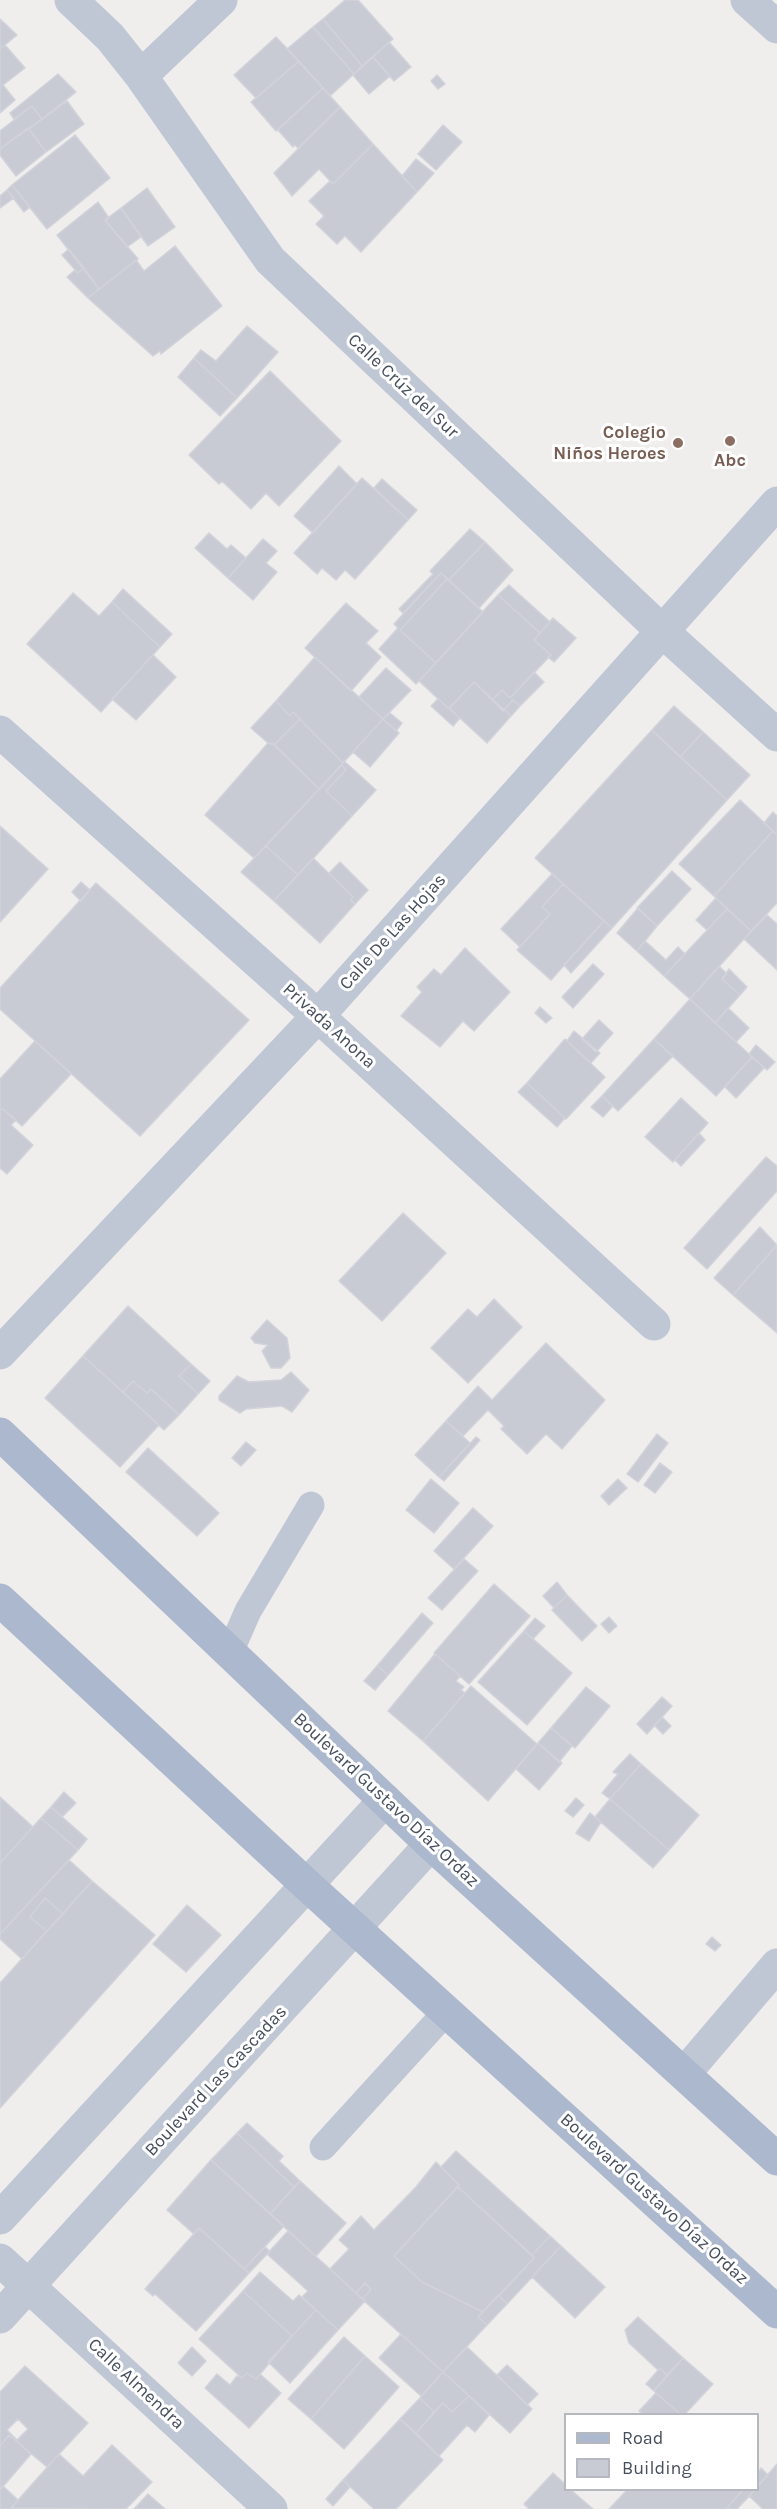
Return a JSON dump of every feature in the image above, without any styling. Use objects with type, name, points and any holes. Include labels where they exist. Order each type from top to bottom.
[{"type":"main road","name":"Boulevard Gustavo Díaz Ordaz","points":[[0,1434],[431,1844],[777,2159]]},
{"type":"main road","name":"Boulevard Gustavo Díaz Ordaz","points":[[0,1600],[308,1886],[777,2312]]},
{"type":"street","name":"Calle Crúz del Sur","points":[[71,0],[110,37],[141,76],[270,260],[661,630],[777,735]]},
{"type":"street","points":[[141,76],[221,0]]},
{"type":"street","points":[[747,0],[777,27]]},
{"type":"street","name":"Calle De Las Hojas","points":[[0,1353],[318,1016],[777,503]]},
{"type":"street","name":"Privada Anona","points":[[0,732],[318,1016],[654,1324]]},
{"type":"street","points":[[0,2218],[385,1800]]},
{"type":"street","name":"Boulevard Las Cascadas","points":[[0,2317],[431,1844]]},
{"type":"street","points":[[684,2074],[777,1965]]},
{"type":"street","name":"Calle Almendra","points":[[0,2260],[271,2509]]},
{"type":"lane","points":[[230,1652],[248,1611],[311,1505]]},
{"type":"lane","points":[[323,2147],[447,2011]]},
{"type":"building","points":[[345,0],[358,0],[393,39],[362,66],[323,19]]},
{"type":"building","points":[[0,19],[17,35],[0,49]]},
{"type":"building","points":[[323,19],[362,66],[354,74],[313,27]]},
{"type":"building","points":[[313,27],[354,74],[330,96],[287,49]]},
{"type":"building","points":[[276,37],[299,61],[256,98],[234,75]]},
{"type":"building","points":[[389,42],[411,67],[394,81],[373,57]]},
{"type":"building","points":[[5,45],[25,68],[3,85],[15,100],[0,113],[0,49]]},
{"type":"building","points":[[373,57],[390,76],[369,94],[353,75]]},
{"type":"building","points":[[299,61],[323,88],[276,131],[251,102]]},
{"type":"building","points":[[58,74],[76,92],[42,119],[32,106],[14,119],[10,113]]},
{"type":"building","points":[[437,75],[445,84],[438,89],[431,81]]},
{"type":"building","points":[[323,88],[340,107],[298,148],[295,145],[293,147],[278,130]]},
{"type":"building","points":[[67,101],[84,124],[46,152],[29,129]]},
{"type":"building","points":[[32,106],[42,119],[0,149],[0,131]]},
{"type":"building","points":[[340,107],[373,144],[333,184],[319,169],[292,196],[274,173]]},
{"type":"building","points":[[443,125],[462,142],[436,170],[418,154]]},
{"type":"building","points":[[28,128],[46,152],[16,176],[0,155],[0,149]]},
{"type":"building","points":[[75,135],[110,178],[47,229],[12,185]]},
{"type":"building","points":[[373,144],[417,192],[361,252],[345,236],[337,244],[316,224],[324,216],[309,201],[330,181],[333,184]]},
{"type":"building","points":[[416,159],[434,173],[417,192],[402,176]]},
{"type":"building","points":[[12,185],[30,207],[24,212],[7,190]]},
{"type":"building","points":[[147,188],[175,227],[148,246],[121,208]]},
{"type":"building","points":[[7,190],[14,198],[0,208],[0,196]]},
{"type":"building","points":[[98,202],[109,218],[105,220],[138,259],[99,289],[57,235]]},
{"type":"building","points":[[121,208],[141,237],[127,247],[105,220]]},
{"type":"building","points":[[175,246],[222,306],[161,354],[160,351],[153,356],[88,298],[136,260],[144,271]]},
{"type":"building","points":[[69,249],[84,268],[78,273],[62,255]]},
{"type":"building","points":[[84,268],[99,289],[88,298],[67,277],[75,270],[78,273]]},
{"type":"building","points":[[247,326],[278,352],[237,398],[194,358],[201,350],[216,361]]},
{"type":"building","points":[[194,358],[237,398],[220,416],[178,377]]},
{"type":"building","points":[[270,371],[341,441],[279,506],[266,493],[251,509],[222,481],[219,484],[189,455]]},
{"type":"building","points":[[339,466],[357,484],[313,533],[294,516]]},
{"type":"building","points":[[362,478],[408,520],[355,579],[345,570],[336,580],[322,568],[317,574],[294,553]]},
{"type":"building","points":[[382,479],[417,510],[408,520],[374,488]]},
{"type":"building","points":[[470,529],[485,542],[449,580],[441,573],[403,613],[399,609],[433,574],[430,571]]},
{"type":"building","points":[[209,533],[227,549],[231,545],[246,558],[228,578],[195,548]]},
{"type":"building","points":[[263,539],[277,551],[266,563],[277,572],[253,600],[228,578]]},
{"type":"building","points":[[485,542],[513,570],[479,608],[449,580]]},
{"type":"building","points":[[441,573],[447,579],[400,630],[436,663],[416,684],[379,649],[398,628],[394,624]]},
{"type":"building","points":[[447,579],[483,612],[436,663],[400,630]]},
{"type":"building","points":[[509,585],[550,622],[540,633],[498,595]]},
{"type":"building","points":[[123,589],[172,634],[160,647],[112,602]]},
{"type":"building","points":[[73,593],[99,616],[112,602],[160,647],[101,712],[27,644]]},
{"type":"building","points":[[498,595],[540,633],[534,640],[551,655],[510,698],[502,690],[492,700],[474,682],[449,709],[419,681]]},
{"type":"building","points":[[346,603],[378,631],[366,643],[381,657],[351,691],[305,648]]},
{"type":"building","points":[[553,618],[576,638],[554,662],[548,657],[551,655],[534,640]]},
{"type":"building","points":[[153,655],[176,677],[136,720],[112,699]]},
{"type":"building","points":[[315,657],[383,719],[343,763],[293,712],[290,716],[276,701]]},
{"type":"building","points":[[386,668],[411,690],[383,719],[359,697]]},
{"type":"building","points":[[534,672],[544,682],[520,706],[513,700],[503,711],[492,700],[502,690],[510,698]]},
{"type":"building","points":[[474,682],[511,716],[487,743],[449,708]]},
{"type":"building","points":[[438,699],[460,718],[453,726],[431,706]]},
{"type":"building","points":[[513,700],[520,706],[511,716],[504,709]]},
{"type":"building","points":[[276,701],[290,716],[293,712],[300,719],[274,745],[268,743],[251,728]]},
{"type":"building","points":[[674,706],[703,732],[680,757],[652,730]]},
{"type":"building","points":[[390,713],[402,723],[396,731],[383,719]]},
{"type":"building","points":[[300,719],[343,763],[319,789],[274,745]]},
{"type":"building","points":[[383,719],[399,733],[370,767],[353,752]]},
{"type":"building","points":[[652,730],[727,800],[612,928],[535,858]]},
{"type":"building","points":[[703,732],[750,775],[727,800],[680,757]]},
{"type":"building","points":[[268,743],[273,743],[319,789],[254,858],[205,815]]},
{"type":"building","points":[[344,761],[376,790],[352,816],[326,791],[346,770],[342,765]]},
{"type":"building","points":[[342,765],[346,770],[326,791],[352,816],[298,875],[266,846]]},
{"type":"building","points":[[740,800],[773,831],[714,896],[679,864]]},
{"type":"building","points":[[773,812],[777,816],[777,835],[764,823]]},
{"type":"building","points":[[0,826],[48,869],[0,922]]},
{"type":"building","points":[[773,831],[777,835],[777,903],[751,931],[714,896]]},
{"type":"building","points":[[266,846],[298,875],[274,901],[241,872]]},
{"type":"building","points":[[313,858],[353,897],[351,900],[355,904],[320,943],[274,901]]},
{"type":"building","points":[[340,862],[368,890],[355,904],[351,900],[353,897],[329,873]]},
{"type":"building","points":[[672,871],[691,889],[657,926],[637,908]]},
{"type":"building","points":[[552,874],[563,884],[542,907],[550,914],[520,947],[501,929]]},
{"type":"building","points":[[81,882],[90,890],[81,901],[72,892]]},
{"type":"building","points":[[96,883],[249,1020],[140,1136],[0,1009],[0,988]]},
{"type":"building","points":[[563,884],[604,921],[551,980],[517,950],[550,914],[542,907]]},
{"type":"building","points":[[716,898],[727,909],[707,930],[696,920]]},
{"type":"building","points":[[638,908],[657,926],[637,951],[617,933]]},
{"type":"building","points":[[727,909],[751,931],[690,999],[664,976]]},
{"type":"building","points":[[767,915],[777,924],[777,970],[744,939]]},
{"type":"building","points":[[604,921],[612,928],[571,973],[564,965]]},
{"type":"building","points":[[645,941],[666,960],[678,947],[685,954],[664,976],[637,951]]},
{"type":"building","points":[[465,948],[510,992],[474,1031],[463,1021],[440,1047],[401,1016],[422,992],[417,987],[434,969],[441,975]]},
{"type":"building","points":[[593,964],[604,974],[573,1008],[562,997]]},
{"type":"building","points":[[719,966],[727,974],[722,979],[740,995],[715,1023],[690,999]]},
{"type":"building","points":[[729,969],[747,987],[740,995],[722,979]]},
{"type":"building","points":[[690,999],[752,1057],[716,1096],[654,1039]]},
{"type":"building","points":[[540,1007],[552,1018],[546,1023],[535,1013]]},
{"type":"building","points":[[728,1008],[749,1028],[736,1042],[715,1023]]},
{"type":"building","points":[[599,1020],[613,1033],[596,1052],[582,1039]]},
{"type":"building","points":[[574,1031],[600,1053],[591,1063],[567,1041]]},
{"type":"building","points":[[565,1039],[605,1077],[566,1119],[527,1083]]},
{"type":"building","points":[[654,1039],[673,1056],[618,1111],[602,1096]]},
{"type":"building","points":[[35,1041],[71,1074],[22,1126],[3,1109],[0,1111],[0,1079]]},
{"type":"building","points":[[756,1045],[775,1062],[767,1070],[749,1054]]},
{"type":"building","points":[[752,1057],[764,1068],[736,1098],[725,1087]]},
{"type":"building","points":[[527,1083],[565,1118],[557,1127],[518,1092]]},
{"type":"building","points":[[602,1096],[613,1106],[603,1117],[591,1107]]},
{"type":"building","points":[[681,1098],[708,1123],[673,1162],[645,1137]]},
{"type":"building","points":[[3,1109],[16,1120],[11,1125],[33,1145],[7,1174],[0,1168],[0,1111]]},
{"type":"building","points":[[699,1133],[705,1140],[681,1166],[675,1160]]},
{"type":"building","points":[[766,1157],[777,1166],[777,1191],[707,1269],[684,1248]]},
{"type":"building","points":[[403,1213],[446,1253],[382,1321],[339,1281]]},
{"type":"building","points":[[760,1227],[777,1245],[733,1295],[714,1278]]},
{"type":"building","points":[[777,1245],[777,1333],[733,1295]]},
{"type":"building","points":[[494,1299],[522,1327],[468,1383],[431,1348],[468,1309],[477,1317]]},
{"type":"building","points":[[128,1306],[191,1364],[179,1376],[198,1394],[179,1415],[151,1389],[147,1393],[133,1381],[123,1392],[83,1356]]},
{"type":"building","points":[[267,1320],[287,1338],[290,1358],[281,1368],[271,1368],[262,1351],[268,1345],[255,1343],[251,1338]]},
{"type":"building","points":[[546,1343],[605,1400],[562,1449],[546,1434],[527,1454],[501,1429],[504,1426],[488,1410],[463,1436],[446,1421],[478,1386],[492,1400]]},
{"type":"building","points":[[83,1356],[159,1425],[120,1467],[45,1398]]},
{"type":"building","points":[[191,1364],[210,1381],[198,1394],[179,1376]]},
{"type":"building","points":[[291,1372],[309,1390],[292,1412],[282,1406],[246,1409],[240,1413],[219,1400],[219,1396],[237,1376],[249,1382],[281,1380]]},
{"type":"building","points":[[133,1381],[147,1393],[151,1389],[179,1415],[164,1430],[123,1392]]},
{"type":"building","points":[[446,1421],[470,1443],[439,1477],[415,1455]]},
{"type":"building","points":[[657,1434],[668,1443],[638,1482],[627,1474]]},
{"type":"building","points":[[476,1437],[480,1440],[444,1481],[439,1477]]},
{"type":"building","points":[[246,1442],[256,1450],[241,1466],[232,1458]]},
{"type":"building","points":[[148,1448],[219,1513],[197,1536],[126,1472]]},
{"type":"building","points":[[660,1463],[672,1472],[655,1493],[644,1485]]},
{"type":"building","points":[[431,1479],[459,1503],[434,1533],[406,1510]]},
{"type":"building","points":[[618,1479],[627,1488],[609,1505],[601,1496]]},
{"type":"building","points":[[473,1508],[493,1526],[454,1569],[434,1551]]},
{"type":"building","points":[[464,1559],[478,1571],[442,1610],[428,1598]]},
{"type":"building","points":[[557,1582],[567,1595],[554,1608],[543,1596]]},
{"type":"building","points":[[494,1584],[530,1616],[469,1684],[434,1653]]},
{"type":"building","points":[[567,1595],[597,1626],[582,1641],[552,1610]]},
{"type":"building","points":[[422,1613],[433,1623],[388,1675],[377,1666]]},
{"type":"building","points":[[609,1617],[617,1626],[609,1633],[601,1624]]},
{"type":"building","points":[[535,1618],[545,1626],[533,1639],[524,1631]]},
{"type":"building","points":[[524,1631],[572,1673],[527,1725],[478,1682]]},
{"type":"building","points":[[435,1654],[460,1676],[456,1681],[464,1687],[461,1690],[465,1693],[423,1741],[388,1711]]},
{"type":"building","points":[[377,1666],[388,1675],[375,1690],[364,1681]]},
{"type":"building","points":[[471,1686],[537,1744],[488,1801],[423,1741]]},
{"type":"building","points":[[586,1687],[610,1706],[575,1748],[551,1728]]},
{"type":"building","points":[[662,1697],[672,1706],[647,1734],[637,1724]]},
{"type":"building","points":[[662,1717],[671,1726],[663,1734],[654,1725]]},
{"type":"building","points":[[551,1728],[572,1746],[559,1762],[538,1743]]},
{"type":"building","points":[[538,1743],[562,1763],[539,1790],[516,1769]]},
{"type":"building","points":[[630,1754],[641,1764],[610,1799],[602,1793],[618,1774],[613,1772]]},
{"type":"building","points":[[641,1764],[699,1815],[669,1850],[610,1799]]},
{"type":"building","points":[[64,1792],[76,1803],[62,1817],[51,1807]]},
{"type":"building","points":[[0,1797],[33,1827],[0,1863]]},
{"type":"building","points":[[576,1798],[584,1805],[573,1817],[565,1811]]},
{"type":"building","points":[[610,1799],[669,1850],[653,1868],[595,1817]]},
{"type":"building","points":[[51,1807],[87,1839],[78,1850],[41,1818]]},
{"type":"building","points":[[590,1813],[601,1822],[589,1841],[576,1833]]},
{"type":"building","points":[[41,1818],[78,1850],[0,1934],[0,1863]]},
{"type":"building","points":[[69,1860],[92,1881],[63,1914],[45,1898],[30,1917],[47,1931],[22,1959],[0,1939],[0,1934]]},
{"type":"building","points":[[92,1881],[155,1935],[0,2108],[0,1983]]},
{"type":"building","points":[[45,1898],[63,1914],[47,1931],[30,1917]]},
{"type":"building","points":[[187,1905],[221,1935],[186,1972],[153,1944]]},
{"type":"building","points":[[712,1937],[721,1945],[715,1951],[706,1944]]},
{"type":"building","points":[[247,2123],[283,2156],[279,2161],[300,2181],[294,2187],[237,2133]]},
{"type":"building","points":[[237,2133],[294,2187],[270,2214],[211,2160]]},
{"type":"building","points":[[456,2151],[550,2236],[532,2255],[458,2187],[459,2185],[441,2167]]},
{"type":"building","points":[[211,2160],[284,2226],[244,2269],[199,2228],[194,2234],[167,2210]]},
{"type":"building","points":[[436,2162],[459,2185],[394,2256],[422,2282],[483,2312],[478,2317],[487,2325],[443,2372],[362,2299],[371,2290],[365,2283],[356,2293],[330,2269],[349,2249],[339,2240],[361,2216],[374,2230],[416,2187]]},
{"type":"building","points":[[300,2181],[346,2223],[316,2256],[270,2214]]},
{"type":"building","points":[[458,2187],[534,2258],[483,2312],[422,2282],[394,2256]]},
{"type":"building","points":[[199,2228],[249,2273],[196,2331],[155,2294],[153,2296],[145,2289]]},
{"type":"building","points":[[288,2231],[365,2301],[338,2330],[302,2297],[308,2291],[267,2254]]},
{"type":"building","points":[[550,2236],[561,2246],[507,2304],[499,2296],[534,2258],[532,2255]]},
{"type":"building","points":[[561,2246],[605,2287],[575,2318],[532,2277]]},
{"type":"building","points":[[265,2247],[270,2251],[249,2273],[244,2269]]},
{"type":"building","points":[[260,2272],[293,2301],[299,2295],[316,2310],[292,2336],[243,2291]]},
{"type":"building","points":[[365,2283],[371,2290],[362,2299],[356,2293]]},
{"type":"building","points":[[243,2291],[292,2336],[256,2379],[247,2373],[242,2378],[199,2339]]},
{"type":"building","points":[[498,2295],[507,2304],[487,2325],[478,2317]]},
{"type":"building","points":[[316,2310],[338,2330],[290,2383],[268,2362]]},
{"type":"building","points":[[638,2317],[683,2358],[667,2375],[660,2368],[658,2370],[629,2343],[625,2330]]},
{"type":"building","points":[[401,2334],[443,2372],[421,2396],[379,2358]]},
{"type":"building","points":[[344,2337],[365,2356],[311,2419],[288,2399]]},
{"type":"building","points":[[192,2347],[206,2361],[192,2376],[178,2363]]},
{"type":"building","points":[[467,2347],[532,2409],[510,2433],[443,2372]]},
{"type":"building","points":[[365,2356],[399,2387],[344,2449],[311,2419]]},
{"type":"building","points":[[683,2358],[713,2384],[686,2413],[679,2413],[654,2391]]},
{"type":"building","points":[[507,2365],[538,2394],[527,2405],[497,2375]]},
{"type":"building","points":[[25,2366],[88,2423],[47,2467],[9,2435],[0,2446],[0,2392]],"holes":[[[18,2419],[28,2429],[17,2440],[7,2430]]]},
{"type":"building","points":[[660,2368],[667,2375],[654,2391],[646,2384]]},
{"type":"building","points":[[443,2372],[469,2396],[452,2412],[443,2403],[434,2412],[420,2398]]},
{"type":"building","points":[[247,2373],[256,2379],[260,2374],[281,2393],[249,2428],[205,2388],[217,2374],[230,2385],[237,2376],[242,2378]]},
{"type":"building","points":[[656,2393],[679,2413],[642,2413],[639,2411]]},
{"type":"building","points":[[469,2396],[489,2415],[475,2432],[467,2425],[439,2456],[416,2433],[443,2403],[452,2412]]},
{"type":"building","points":[[420,2398],[434,2412],[416,2433],[400,2419]]},
{"type":"building","points":[[400,2419],[443,2460],[396,2509],[374,2509],[343,2480]]},
{"type":"building","points":[[9,2435],[31,2454],[0,2490],[0,2446]]},
{"type":"building","points":[[112,2445],[152,2482],[126,2509],[11,2508],[59,2454],[83,2476]]},
{"type":"building","points":[[777,2464],[777,2509],[763,2509],[749,2496],[753,2491],[759,2491],[759,2485]]},
{"type":"building","points":[[761,2468],[768,2475],[759,2485]]},
{"type":"building","points":[[553,2473],[564,2483],[564,2491],[572,2491],[593,2509],[529,2509],[524,2504]]},
{"type":"building","points":[[343,2480],[350,2487],[333,2506],[326,2499]]},
{"type":"building","points":[[3,2486],[18,2500],[10,2509],[0,2509],[0,2490]]},
{"type":"building","points":[[626,2491],[742,2491],[726,2509],[609,2509]]},
{"type":"building","points":[[742,2491],[754,2491],[737,2509],[726,2509]]},
{"type":"building","points":[[148,2494],[165,2509],[134,2509]]},
{"type":"place","name":"Abc","points":[[730,441]]},
{"type":"place","name":"Colegio Niños Heroes","points":[[678,443]]}]
